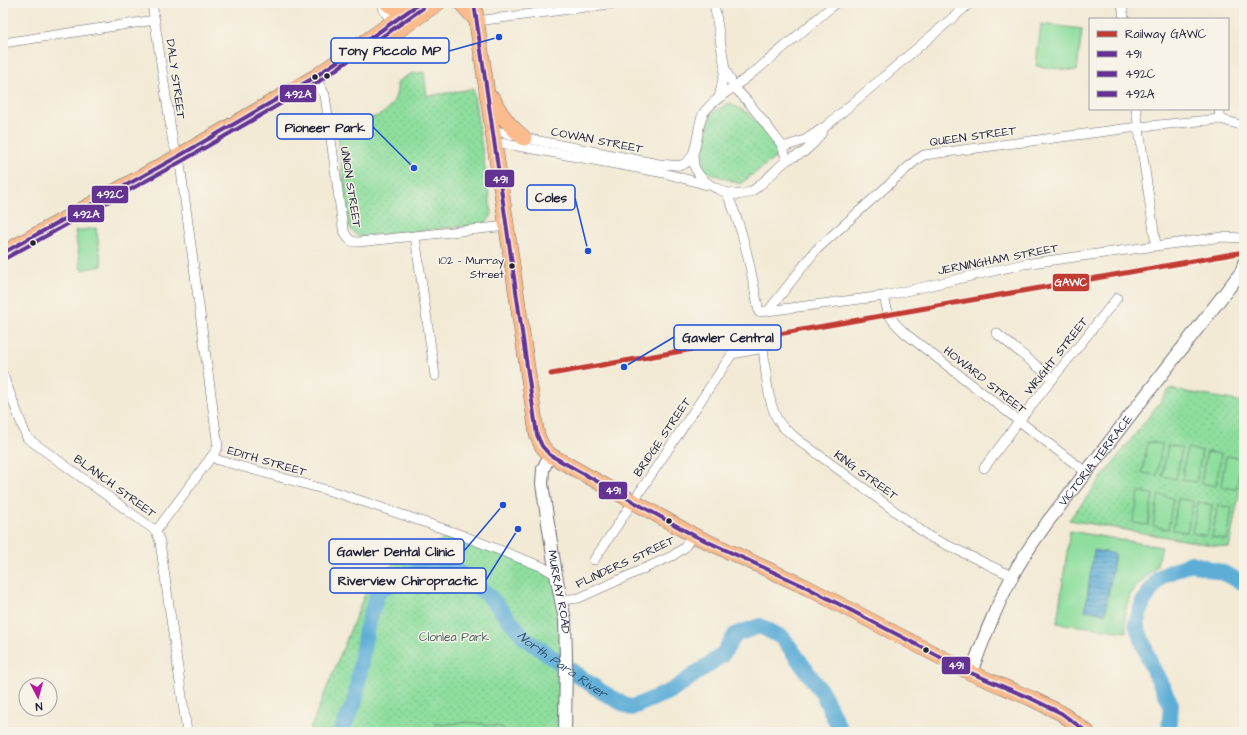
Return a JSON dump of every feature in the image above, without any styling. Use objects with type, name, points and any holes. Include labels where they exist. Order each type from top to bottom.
[{"type":"main road","points":[[387,3],[390,6],[400,9],[416,6]]},
{"type":"main road","points":[[3,253],[179,156],[315,77],[394,27],[438,3]]},
{"type":"main road","points":[[461,3],[477,21]]},
{"type":"main road","points":[[474,3],[488,88],[537,435],[542,446],[550,455],[693,535],[808,588],[971,673],[1061,713],[1087,732]]},
{"type":"main road","points":[[394,27],[416,6]]},
{"type":"main road","points":[[488,88],[503,117],[513,130],[518,142]]},
{"type":"street","name":"DALY STREET","points":[[152,3],[173,142],[179,156]]},
{"type":"street","points":[[382,3],[384,10],[394,27]]},
{"type":"street","points":[[477,21],[617,3]]},
{"type":"street","points":[[714,3],[725,69],[734,87],[750,104],[783,147],[786,160]]},
{"type":"street","points":[[826,126],[814,143],[804,152],[786,160],[751,191],[734,194],[710,186],[694,168],[693,155],[701,119],[710,105],[758,69],[836,3]]},
{"type":"street","points":[[783,147],[805,140],[826,126],[970,3]]},
{"type":"street","points":[[1122,3],[1124,18]]},
{"type":"street","points":[[3,43],[155,20]]},
{"type":"street","points":[[719,98],[725,69]]},
{"type":"street","points":[[750,104],[744,90],[748,80],[758,69]]},
{"type":"street","name":"UNION STREET","points":[[315,77],[325,95],[343,226],[348,239],[355,242],[507,226]]},
{"type":"street","points":[[1136,110],[1156,245]]},
{"type":"street","points":[[1219,110],[1220,119]]},
{"type":"street","name":"QUEEN STREET","points":[[768,311],[816,250],[916,160],[924,155],[1138,127],[1220,119],[1244,126]]},
{"type":"street","name":"COWAN STREET","points":[[494,136],[664,173],[710,186]]},
{"type":"street","name":"COWAN STREET","points":[[494,136],[518,142],[659,164],[680,165],[687,162],[693,155]]},
{"type":"street","points":[[498,164],[502,154],[518,142]]},
{"type":"street","name":"EDITH STREET","points":[[179,156],[218,447],[212,456],[218,460],[341,494],[456,533],[543,567],[556,574]]},
{"type":"street","name":"JERNINGHAM STREET","points":[[726,192],[733,207],[752,273],[759,312],[884,296],[1024,264],[1222,237],[1244,238]]},
{"type":"street","points":[[415,236],[435,376]]},
{"type":"street","name":"VICTORIA TERRACE","points":[[971,673],[988,625],[1012,576],[1049,520],[1087,473],[1242,271],[1244,263]]},
{"type":"street","name":"HOWARD STREET","points":[[884,296],[889,316],[892,321],[906,334],[1087,473]]},
{"type":"street","name":"WRIGHT STREET","points":[[984,468],[1117,298]]},
{"type":"street","points":[[996,333],[1053,379]]},
{"type":"street","name":"BRIDGE STREET","points":[[594,560],[732,354],[763,348]]},
{"type":"street","name":"KING STREET","points":[[763,348],[771,403],[774,414],[781,426],[930,537],[1012,576]]},
{"type":"street","name":"BLANCH STREET","points":[[3,375],[27,438],[156,531],[160,542],[187,732]]},
{"type":"street","name":"MURRAY ROAD","points":[[550,455],[543,470],[542,484],[556,574],[565,620],[566,732]]},
{"type":"street","points":[[156,531],[212,456]]},
{"type":"street","name":"FLINDERS STREET","points":[[562,600],[579,598],[672,556],[684,548],[693,535]]},
{"type":"green space","points":[[1041,24],[1082,29],[1077,71],[1036,66]]},
{"type":"green space","points":[[424,72],[427,96],[473,89],[492,215],[485,224],[359,237],[351,230],[349,225],[336,120],[366,119],[380,115],[389,108],[395,99],[397,82],[410,74]]},
{"type":"green space","points":[[730,103],[749,114],[774,143],[779,155],[740,184],[699,169],[711,113]]},
{"type":"green space","points":[[96,228],[102,266],[81,270],[75,231]]},
{"type":"green space","points":[[1170,389],[1244,402],[1244,466],[1229,548],[1069,520]]},
{"type":"green space","points":[[1148,442],[1162,444],[1157,475],[1142,473]]},
{"type":"green space","points":[[1168,445],[1182,448],[1176,479],[1162,476]]},
{"type":"green space","points":[[1187,448],[1202,451],[1196,482],[1182,480]]},
{"type":"green space","points":[[1207,452],[1221,454],[1216,486],[1201,483]]},
{"type":"green space","points":[[1226,456],[1241,458],[1236,489],[1221,487]]},
{"type":"green space","points":[[1139,492],[1153,494],[1148,525],[1133,523]]},
{"type":"green space","points":[[1159,495],[1173,498],[1168,529],[1153,526]]},
{"type":"green space","points":[[1178,499],[1193,501],[1187,532],[1173,530]]},
{"type":"green space","points":[[1198,502],[1212,505],[1207,536],[1192,533]]},
{"type":"green space","points":[[1218,505],[1232,508],[1227,540],[1212,537]]},
{"type":"green space","points":[[1070,531],[1162,547],[1156,567],[1130,595],[1125,612],[1126,632],[1057,623]]},
{"type":"green space","name":"Clonlea Park","points":[[456,535],[556,575],[562,600],[565,732],[309,732],[367,589],[401,556]]},
{"type":"green space","points":[[468,722],[501,727],[505,732],[436,732],[436,723],[442,725]]},
{"type":"water","points":[[1094,550],[1115,554],[1105,614],[1085,610]]},
{"type":"waterway","name":"North Para River","points":[[1169,732],[1171,704],[1151,665],[1136,624],[1143,602],[1160,577],[1191,563],[1223,573],[1244,583]]},
{"type":"waterway","name":"North Para River","points":[[341,732],[355,701],[366,630],[378,592],[407,574],[452,567],[488,595],[526,639],[602,692],[631,708],[673,690],[722,655],[736,634],[760,626],[783,638],[823,694],[841,732]]},
{"type":"rail line","name":"GAWC","points":[[551,374],[1244,252]]},
{"type":"transit line","name":"492C","points":[[3,253],[179,156],[315,77],[420,3]]},
{"type":"transit line","name":"491","points":[[474,3],[537,435],[542,446],[550,455],[693,535],[808,588],[971,673],[1061,713],[1087,732]]},
{"type":"transit line","name":"492A","points":[[6,258],[182,161],[318,82],[423,8]]},
{"type":"place","name":"Tony Piccolo MP","points":[[499,37]]},
{"type":"place","name":"Pioneer Park","points":[[414,168]]},
{"type":"place","name":"Coles","points":[[588,251]]},
{"type":"place","name":"102 - Murray Street","points":[[512,266]]},
{"type":"place","name":"Gawler Central","points":[[624,367]]},
{"type":"place","name":"Gawler Dental Clinic","points":[[503,505]]},
{"type":"place","name":"Riverview Chiropractic","points":[[518,529]]}]
